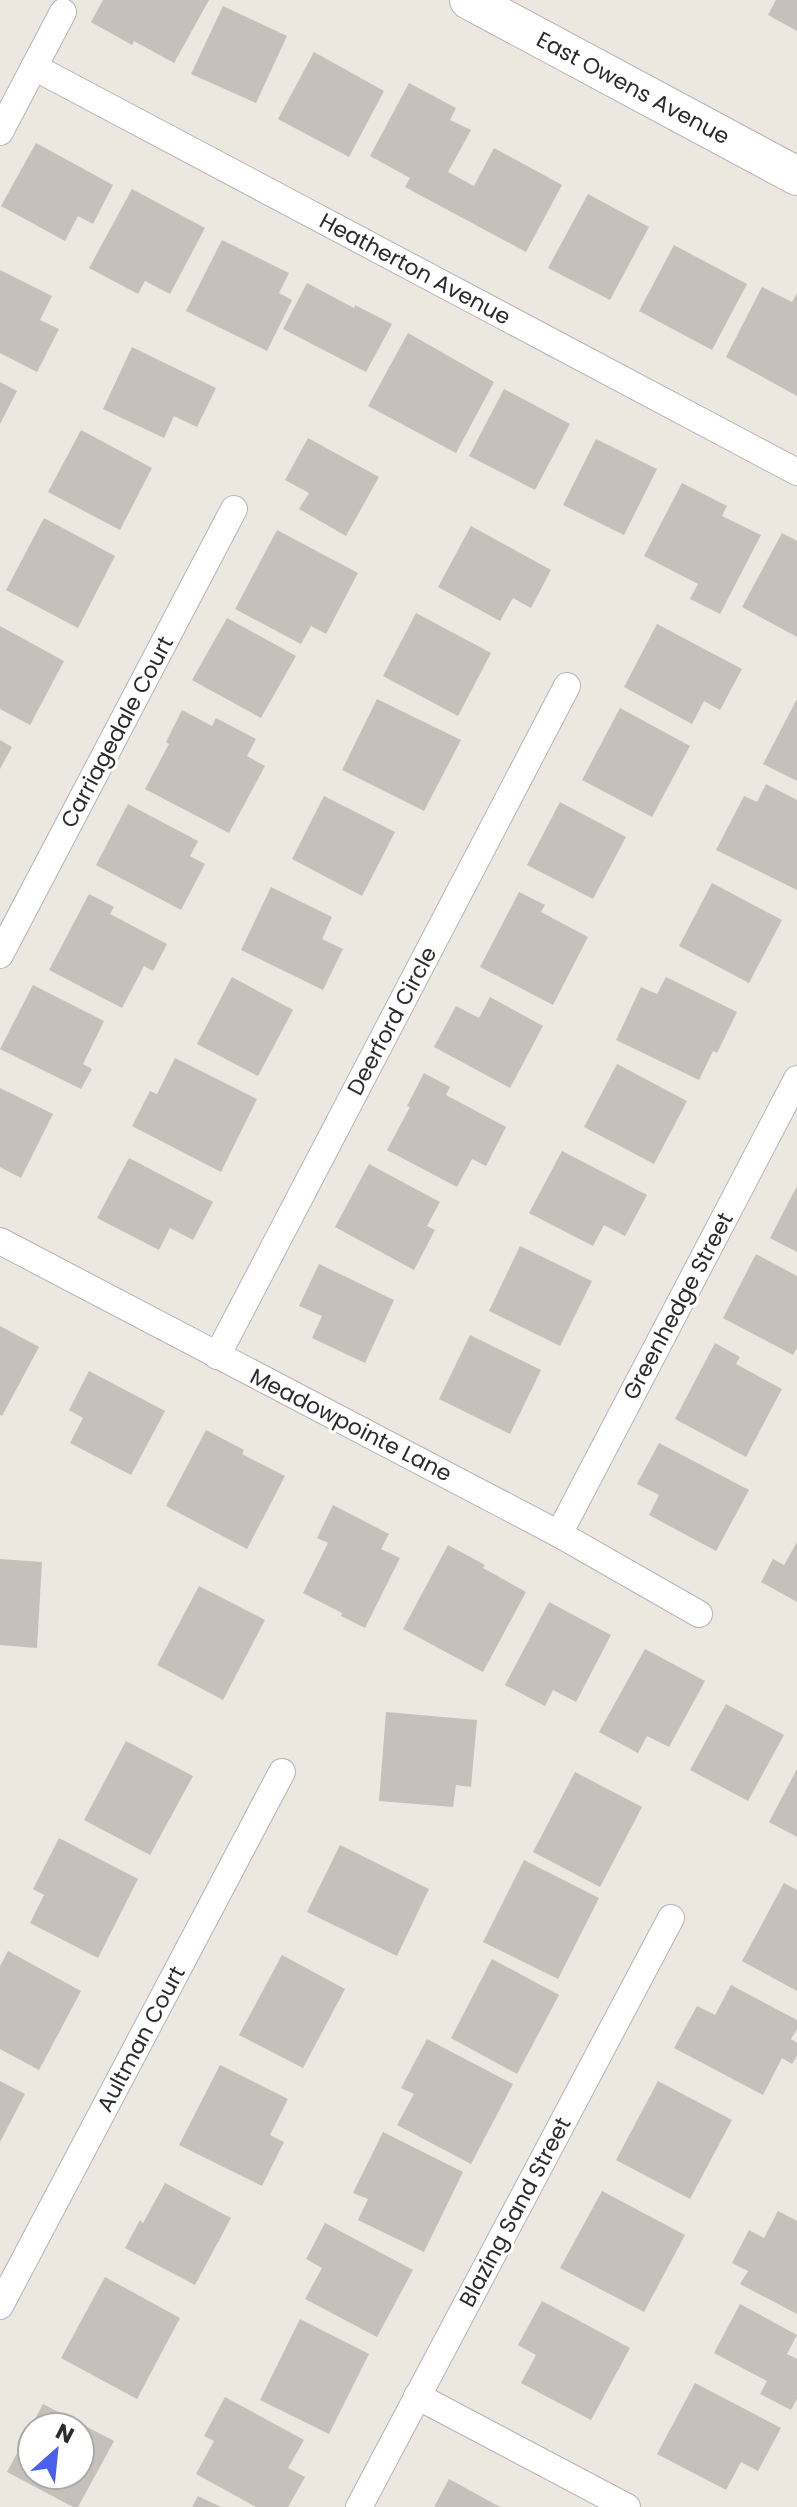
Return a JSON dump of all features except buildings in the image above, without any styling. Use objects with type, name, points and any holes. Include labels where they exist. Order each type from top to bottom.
[{"type":"main road","name":"East Owens Avenue","points":[[469,0],[797,176]]},
{"type":"street","points":[[0,132],[63,12]]},
{"type":"street","name":"Heatherton Avenue","points":[[34,67],[797,472]]},
{"type":"street","name":"Carriagedale Court","points":[[0,955],[234,509]]},
{"type":"street","name":"Deerford Circle","points":[[217,1356],[567,686]]},
{"type":"street","name":"Greenhedge Street","points":[[559,1534],[797,1079]]},
{"type":"street","name":"Meadowpointe Lane","points":[[0,1241],[559,1534],[699,1614]]},
{"type":"street","name":"Aultman Court","points":[[0,2306],[282,1772]]},
{"type":"street","name":"Blazing Sand Street","points":[[359,2507],[671,1918]]},
{"type":"street","points":[[417,2396],[627,2507]]}]
